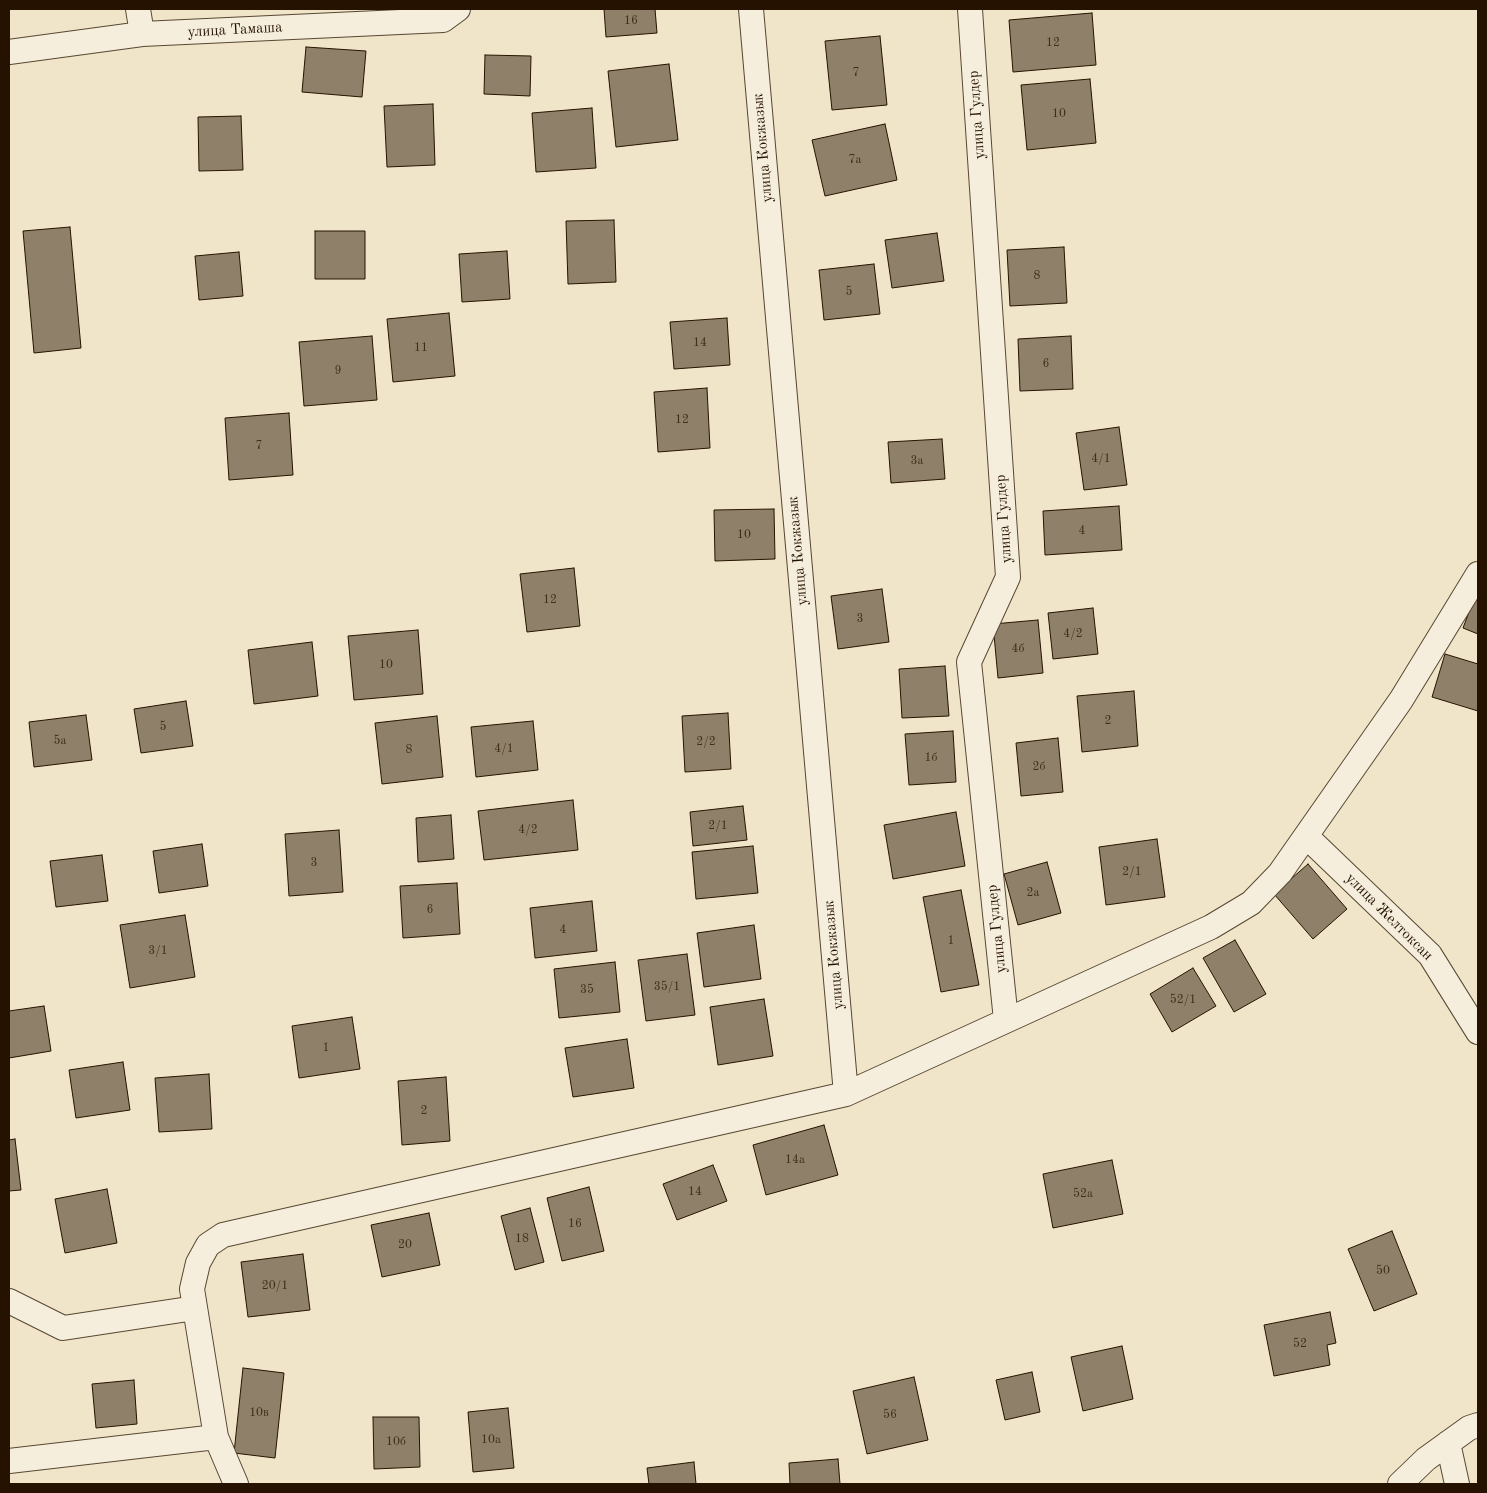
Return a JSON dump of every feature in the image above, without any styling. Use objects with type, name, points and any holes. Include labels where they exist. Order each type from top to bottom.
[{"type":"street","points":[[138,9],[142,34]]},
{"type":"street","name":"улица Тамаша","points":[[9,52],[142,34],[443,20],[458,9]]},
{"type":"street","name":"улица Кокжазык","points":[[751,9],[846,1094]]},
{"type":"street","name":"улица Гулдер","points":[[970,9],[1008,577],[969,662],[1006,1020]]},
{"type":"street","points":[[236,1484],[216,1436],[192,1289],[198,1263],[208,1245],[223,1235],[846,1094],[1211,927],[1250,903],[1280,873],[1401,700],[1478,574]]},
{"type":"street","name":"улица Желтоксан","points":[[1306,836],[1430,955],[1478,1032]]},
{"type":"street","points":[[9,1302],[62,1328],[195,1308]]},
{"type":"street","points":[[1400,1484],[1426,1459],[1469,1428],[1478,1425]]},
{"type":"street","points":[[9,1460],[216,1436]]},
{"type":"street","points":[[1448,1443],[1457,1484]]},
{"type":"building","points":[[604,9],[655,9],[657,33],[606,37]]},
{"type":"building","points":[[1092,13],[1096,65],[1013,72],[1009,20]]},
{"type":"building","points":[[880,36],[887,105],[832,110],[825,41]]},
{"type":"building","points":[[306,47],[366,51],[362,97],[302,92]]},
{"type":"building","points":[[485,55],[531,56],[530,96],[484,94]]},
{"type":"building","points":[[669,64],[678,140],[616,147],[608,71]]},
{"type":"building","points":[[1090,79],[1096,143],[1027,150],[1021,85]]},
{"type":"building","points":[[433,104],[435,165],[387,167],[384,106]]},
{"type":"building","points":[[592,108],[596,168],[536,172],[532,113]]},
{"type":"building","points":[[241,116],[243,170],[199,171],[198,117]]},
{"type":"building","points":[[885,124],[897,180],[825,196],[812,140]]},
{"type":"building","points":[[614,220],[616,282],[568,284],[566,221]]},
{"type":"building","points":[[70,227],[81,348],[34,353],[23,231]]},
{"type":"building","points":[[315,231],[365,231],[365,279],[315,279]]},
{"type":"building","points":[[937,233],[944,281],[892,288],[885,240]]},
{"type":"building","points":[[1064,247],[1067,303],[1010,306],[1007,250]]},
{"type":"building","points":[[507,251],[510,299],[462,302],[459,254]]},
{"type":"building","points":[[239,252],[243,296],[199,300],[195,256]]},
{"type":"building","points":[[874,264],[880,314],[824,320],[819,270]]},
{"type":"building","points":[[449,313],[455,376],[393,382],[387,319]]},
{"type":"building","points":[[727,318],[730,365],[674,369],[670,322]]},
{"type":"building","points":[[372,336],[377,400],[304,406],[299,342]]},
{"type":"building","points":[[1071,336],[1073,389],[1020,391],[1018,339]]},
{"type":"building","points":[[707,388],[710,448],[658,452],[654,392]]},
{"type":"building","points":[[289,413],[293,475],[229,480],[225,418]]},
{"type":"building","points":[[1119,427],[1127,485],[1084,490],[1076,433]]},
{"type":"building","points":[[942,439],[945,479],[891,483],[888,442]]},
{"type":"building","points":[[1119,506],[1122,550],[1045,555],[1043,511]]},
{"type":"building","points":[[774,509],[775,559],[715,561],[714,510]]},
{"type":"building","points":[[574,568],[580,626],[527,632],[520,574]]},
{"type":"building","points":[[1478,588],[1478,634],[1463,628]]},
{"type":"building","points":[[882,589],[889,642],[838,649],[831,596]]},
{"type":"building","points":[[1093,608],[1098,654],[1053,659],[1048,613]]},
{"type":"building","points":[[1038,620],[1043,673],[998,678],[993,624]]},
{"type":"building","points":[[418,630],[423,694],[354,700],[348,636]]},
{"type":"building","points":[[312,642],[318,696],[254,704],[248,650]]},
{"type":"building","points":[[1445,654],[1478,664],[1478,711],[1432,697]]},
{"type":"building","points":[[945,666],[949,716],[902,718],[899,669]]},
{"type":"building","points":[[1134,691],[1138,746],[1082,752],[1077,696]]},
{"type":"building","points":[[186,701],[193,746],[141,753],[134,709]]},
{"type":"building","points":[[728,713],[731,769],[685,772],[682,716]]},
{"type":"building","points":[[86,715],[92,760],[34,767],[29,722]]},
{"type":"building","points":[[437,716],[443,777],[382,784],[375,723]]},
{"type":"building","points":[[533,721],[538,770],[476,777],[471,727]]},
{"type":"building","points":[[953,731],[956,782],[909,785],[905,734]]},
{"type":"building","points":[[1058,738],[1063,792],[1021,796],[1016,743]]},
{"type":"building","points":[[573,800],[578,850],[484,860],[478,811]]},
{"type":"building","points":[[743,806],[747,840],[693,846],[690,812]]},
{"type":"building","points":[[956,812],[965,866],[893,879],[884,825]]},
{"type":"building","points":[[451,815],[454,859],[418,862],[416,818]]},
{"type":"building","points":[[339,830],[343,892],[289,896],[285,834]]},
{"type":"building","points":[[1157,839],[1165,897],[1106,905],[1099,847]]},
{"type":"building","points":[[202,844],[208,886],[159,893],[153,851]]},
{"type":"building","points":[[753,846],[758,893],[696,899],[692,852]]},
{"type":"building","points":[[102,855],[108,901],[56,907],[50,861]]},
{"type":"building","points":[[1047,862],[1061,913],[1018,925],[1004,874]]},
{"type":"building","points":[[1308,864],[1347,909],[1313,939],[1274,894]]},
{"type":"building","points":[[457,883],[460,934],[403,938],[400,886]]},
{"type":"building","points":[[961,890],[979,985],[941,992],[923,897]]},
{"type":"building","points":[[592,901],[597,951],[535,958],[530,908]]},
{"type":"building","points":[[185,915],[195,977],[130,988],[120,925]]},
{"type":"building","points":[[754,925],[761,979],[704,987],[697,933]]},
{"type":"building","points":[[1235,940],[1266,994],[1234,1012],[1203,958]]},
{"type":"building","points":[[687,954],[695,1015],[646,1021],[638,960]]},
{"type":"building","points":[[615,962],[620,1012],[559,1018],[554,969]]},
{"type":"building","points":[[1193,968],[1216,1006],[1172,1032],[1150,994]]},
{"type":"building","points":[[764,999],[773,1056],[718,1065],[710,1007]]},
{"type":"building","points":[[44,1006],[51,1051],[9,1058],[9,1011]]},
{"type":"building","points":[[352,1017],[360,1069],[299,1078],[292,1026]]},
{"type":"building","points":[[627,1039],[634,1088],[573,1097],[565,1048]]},
{"type":"building","points":[[123,1062],[130,1110],[76,1118],[69,1070]]},
{"type":"building","points":[[209,1074],[212,1129],[159,1132],[155,1078]]},
{"type":"building","points":[[446,1077],[450,1141],[402,1145],[398,1081]]},
{"type":"building","points":[[824,1125],[838,1175],[766,1195],[753,1145]]},
{"type":"building","points":[[15,1139],[21,1190],[9,1191],[9,1140]]},
{"type":"building","points":[[1112,1160],[1123,1214],[1053,1228],[1043,1174]]},
{"type":"building","points":[[713,1165],[727,1201],[677,1220],[663,1184]]},
{"type":"building","points":[[589,1187],[604,1251],[562,1261],[547,1198]]},
{"type":"building","points":[[107,1189],[117,1243],[65,1253],[55,1199]]},
{"type":"building","points":[[530,1208],[544,1262],[515,1270],[501,1216]]},
{"type":"building","points":[[429,1213],[440,1265],[382,1277],[371,1225]]},
{"type":"building","points":[[1392,1231],[1417,1294],[1374,1311],[1348,1249]]},
{"type":"building","points":[[303,1254],[310,1310],[248,1317],[241,1262]]},
{"type":"building","points":[[1330,1312],[1336,1343],[1327,1345],[1330,1365],[1274,1376],[1264,1325]]},
{"type":"building","points":[[1122,1346],[1133,1399],[1083,1411],[1071,1357]]},
{"type":"building","points":[[243,1368],[284,1373],[275,1458],[234,1453]]},
{"type":"building","points":[[1032,1372],[1040,1412],[1005,1420],[996,1380]]},
{"type":"building","points":[[914,1377],[928,1440],[867,1454],[853,1391]]},
{"type":"building","points":[[134,1380],[137,1424],[96,1428],[92,1384]]},
{"type":"building","points":[[508,1408],[514,1468],[473,1472],[468,1412]]},
{"type":"building","points":[[373,1417],[419,1417],[420,1467],[374,1469]]},
{"type":"building","points":[[838,1459],[840,1484],[790,1484],[789,1463]]},
{"type":"building","points":[[694,1462],[696,1484],[649,1484],[647,1468]]}]
